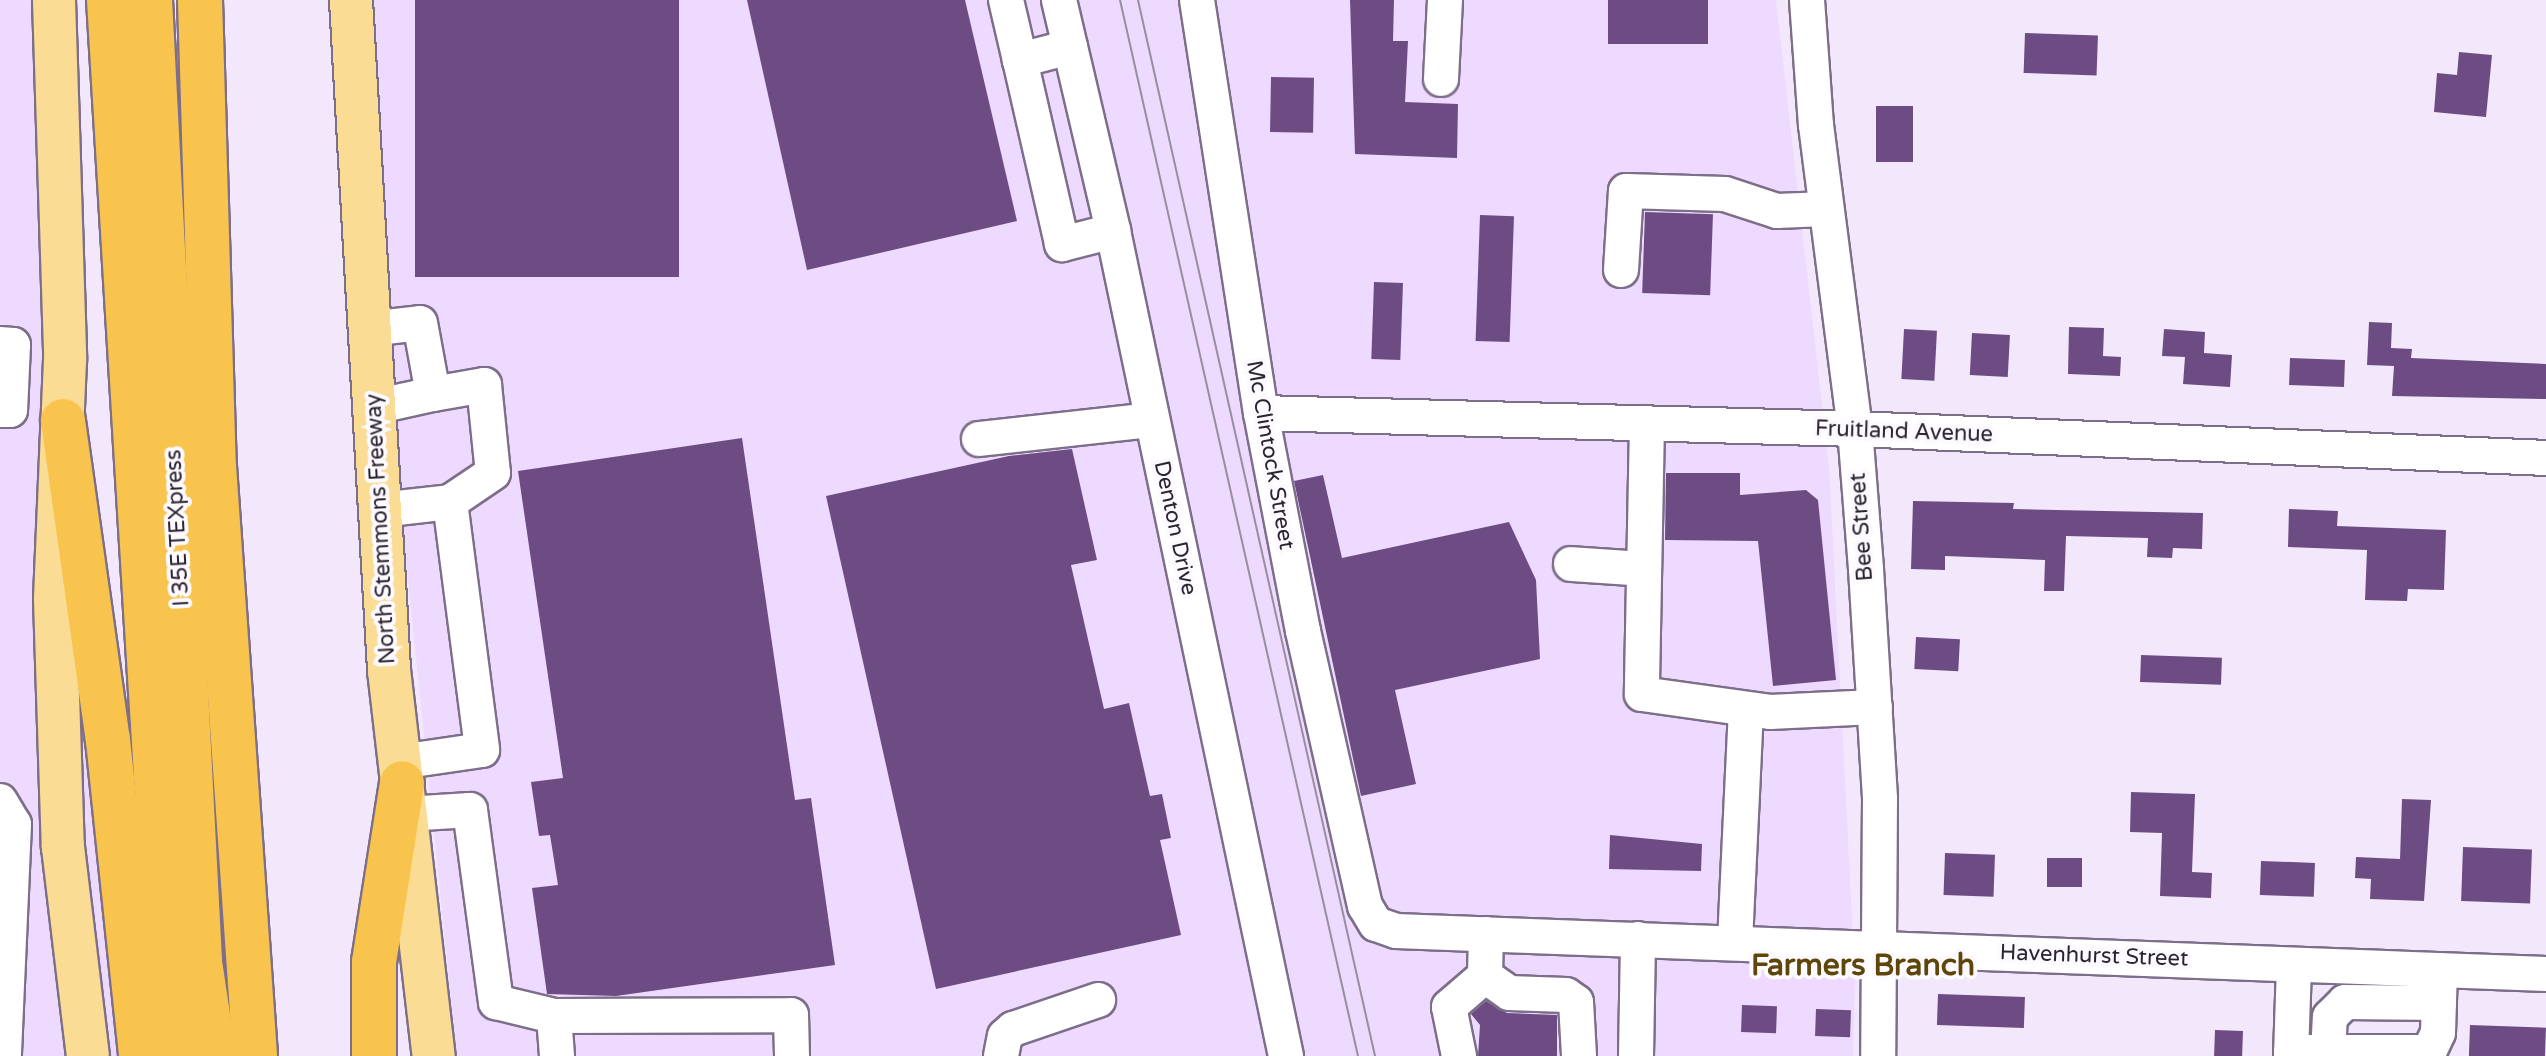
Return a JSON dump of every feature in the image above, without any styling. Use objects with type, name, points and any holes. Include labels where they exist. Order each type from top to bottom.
[{"type":"highway","points":[[109,0],[156,776],[180,1056]]},
{"type":"highway","name":"I 35E TEXpress","points":[[150,0],[200,962],[214,1056]]},
{"type":"highway","points":[[200,0],[214,466],[255,1056]]},
{"type":"highway","points":[[63,421],[108,740],[141,1056]]},
{"type":"highway","points":[[374,1056],[374,962],[402,786]]},
{"type":"main road","points":[[54,0],[65,360],[55,599],[63,847],[88,1056]]},
{"type":"main road","name":"North Stemmons Freeway","points":[[351,0],[380,510],[402,786],[434,1056]]},
{"type":"street","points":[[1006,0],[1062,244],[1113,231]]},
{"type":"street","name":"Denton Drive","points":[[1059,0],[1113,231],[1286,1056]]},
{"type":"street","name":"Mc Clintock Street","points":[[1197,0],[1261,413],[1303,631],[1365,906]]},
{"type":"street","points":[[1441,79],[1445,0]]},
{"type":"street","name":"Bee Street","points":[[1807,0],[1826,209],[1855,429],[1875,707],[1881,947],[1878,1056]]},
{"type":"street","points":[[1020,60],[1070,47]]},
{"type":"street","points":[[1621,270],[1626,191],[1725,194],[1777,211],[1826,209]]},
{"type":"street","points":[[369,329],[420,323],[433,394]]},
{"type":"street","points":[[0,410],[10,410],[6,350],[65,360]]},
{"type":"street","points":[[374,407],[484,385],[493,473],[450,502],[380,510]]},
{"type":"street","name":"Fruitland Avenue","points":[[1261,413],[1855,429],[2546,458]]},
{"type":"street","points":[[979,439],[1151,420]]},
{"type":"street","points":[[1647,423],[1642,694],[1746,709],[1875,707]]},
{"type":"street","points":[[402,786],[482,750],[450,502]]},
{"type":"street","points":[[1571,564],[1644,569]]},
{"type":"street","points":[[1735,942],[1746,709]]},
{"type":"street","points":[[402,786],[470,810],[496,1002],[554,1016],[791,1015],[792,1056]]},
{"type":"street","points":[[0,801],[14,824],[3,974],[4,1056]]},
{"type":"street","name":"Havenhurst Street","points":[[1365,906],[1376,924],[1396,931],[2294,965],[2439,987],[2546,974]]},
{"type":"street","points":[[1459,1056],[1449,1007],[1485,976],[1486,934]]},
{"type":"street","points":[[1636,1056],[1638,939]]},
{"type":"street","points":[[2294,965],[2291,1054],[2417,1055],[2434,1045],[2439,987],[2335,1008],[2328,1053]]},
{"type":"street","points":[[1485,976],[1509,993],[1566,995],[1576,1002],[1579,1056]]},
{"type":"street","points":[[1001,1056],[1005,1036],[1013,1029],[1098,1000]]},
{"type":"street","points":[[554,1016],[557,1056]]},
{"type":"shaded area","points":[[0,0],[48,0],[84,495],[143,1056],[0,1056]]},
{"type":"shaded area","points":[[367,0],[1776,0],[1829,466],[1855,976],[1853,1056],[457,1056],[398,483]]},
{"type":"building","points":[[415,0],[679,0],[679,277],[415,277]]},
{"type":"building","points":[[747,0],[965,0],[1017,221],[807,270]]},
{"type":"building","points":[[1350,0],[1394,0],[1393,41],[1408,41],[1405,102],[1458,104],[1457,158],[1355,154]]},
{"type":"building","points":[[1608,0],[1708,0],[1708,44],[1608,44]]},
{"type":"building","points":[[2025,33],[2098,36],[2097,76],[2024,73]]},
{"type":"building","points":[[2459,52],[2492,55],[2486,117],[2434,112],[2437,73],[2457,75]]},
{"type":"building","points":[[1271,77],[1314,78],[1313,133],[1270,132]]},
{"type":"building","points":[[1876,106],[1913,106],[1913,162],[1876,162]]},
{"type":"building","points":[[1645,212],[1713,214],[1710,295],[1642,293]]},
{"type":"building","points":[[1480,215],[1514,216],[1510,342],[1476,341]]},
{"type":"building","points":[[1374,282],[1403,283],[1400,360],[1371,359]]},
{"type":"building","points":[[2369,322],[2392,323],[2391,348],[2412,349],[2411,358],[2546,364],[2546,399],[2392,396],[2394,366],[2367,365]]},
{"type":"building","points":[[2069,327],[2104,328],[2103,356],[2121,357],[2120,376],[2068,374]]},
{"type":"building","points":[[1904,329],[1937,331],[1934,381],[1901,379]]},
{"type":"building","points":[[2164,329],[2205,332],[2204,353],[2232,355],[2230,387],[2183,384],[2185,357],[2162,356]]},
{"type":"building","points":[[1972,333],[2010,335],[2008,377],[1970,375]]},
{"type":"building","points":[[2290,358],[2345,360],[2344,387],[2289,385]]},
{"type":"building","points":[[742,438],[795,800],[811,798],[835,965],[616,996],[547,994],[532,888],[558,885],[550,835],[539,836],[531,782],[563,778],[518,471]]},
{"type":"building","points":[[1072,449],[1097,560],[1071,565],[1104,709],[1129,703],[1150,796],[1162,794],[1171,838],[1160,840],[1181,935],[936,989],[826,496],[1009,456]]},
{"type":"building","points":[[1666,473],[1740,473],[1740,495],[1806,490],[1818,500],[1836,680],[1773,686],[1758,541],[1665,540]]},
{"type":"building","points":[[1323,475],[1342,558],[1509,522],[1536,580],[1540,659],[1395,690],[1416,784],[1361,796],[1294,481]]},
{"type":"building","points":[[1913,501],[2014,503],[2013,509],[2203,513],[2202,549],[2173,548],[2172,558],[2147,557],[2148,538],[2066,536],[2064,591],[2044,591],[2045,560],[1945,556],[1945,570],[1911,569]]},
{"type":"building","points":[[2289,509],[2338,511],[2337,526],[2446,530],[2444,590],[2408,589],[2407,601],[2365,600],[2367,550],[2288,547]]},
{"type":"building","points":[[1916,637],[1960,639],[1958,671],[1914,669]]},
{"type":"building","points":[[2141,655],[2222,658],[2221,685],[2140,682]]},
{"type":"building","points":[[2131,792],[2195,794],[2192,872],[2212,873],[2211,898],[2160,896],[2162,833],[2130,832]]},
{"type":"building","points":[[2402,799],[2431,800],[2424,901],[2370,899],[2371,879],[2355,878],[2356,857],[2400,859]]},
{"type":"building","points":[[1610,835],[1702,844],[1701,871],[1609,869]]},
{"type":"building","points":[[2463,847],[2532,849],[2530,903],[2461,901]]},
{"type":"building","points":[[1945,853],[1995,855],[1994,897],[1944,895]]},
{"type":"building","points":[[2047,858],[2082,858],[2082,887],[2047,887]]},
{"type":"building","points":[[2261,861],[2315,863],[2314,897],[2260,895]]},
{"type":"building","points":[[1938,994],[2025,997],[2024,1028],[1937,1025]]},
{"type":"building","points":[[1486,1001],[1507,1013],[1557,1015],[1557,1056],[1478,1056],[1480,1025],[1471,1014]]},
{"type":"building","points":[[1742,1005],[1777,1006],[1776,1033],[1741,1032]]},
{"type":"building","points":[[1816,1009],[1851,1010],[1850,1037],[1815,1036]]},
{"type":"building","points":[[2470,1025],[2546,1028],[2545,1056],[2469,1056]]},
{"type":"building","points":[[2215,1030],[2243,1031],[2242,1056],[2214,1056]]},
{"type":"tram line","points":[[1120,0],[1358,1056]]},
{"type":"tram line","points":[[1138,0],[1375,1056]]},
{"type":"district","name":"Farmers Branch","points":[[1863,966]]}]
